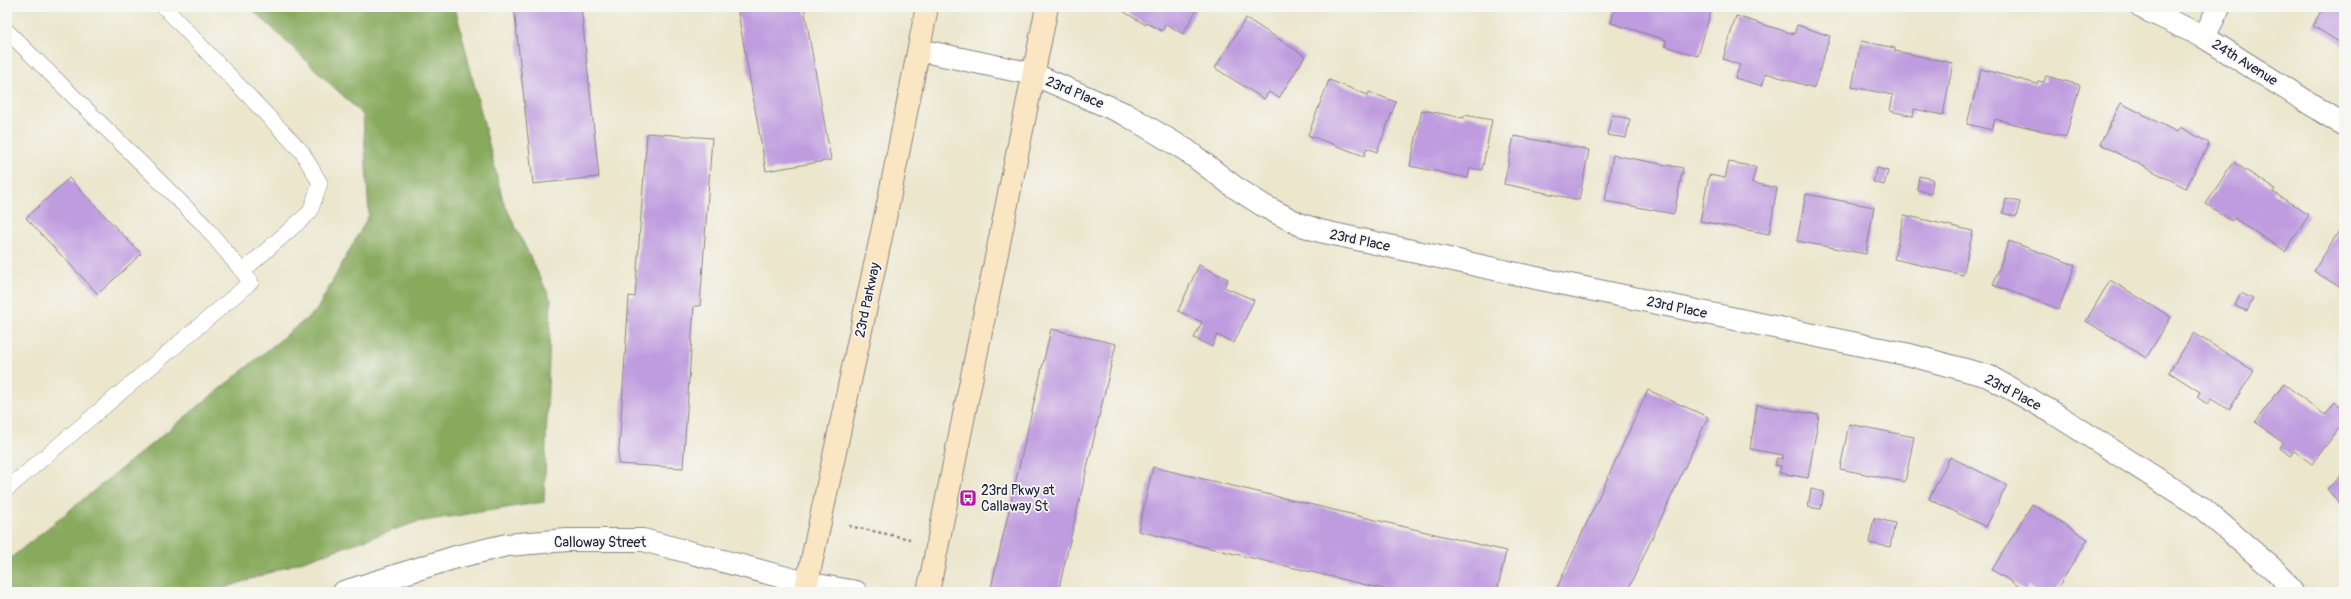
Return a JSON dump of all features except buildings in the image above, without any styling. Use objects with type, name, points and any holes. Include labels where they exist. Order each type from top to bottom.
[{"type":"street","name":"23rd Parkway","points":[[806,588],[888,204],[928,7]]},
{"type":"street","points":[[928,592],[1047,7]]},
{"type":"street","name":"24th Avenue","points":[[2141,7],[2204,37],[2344,125]]},
{"type":"street","points":[[2204,37],[2219,7]]},
{"type":"street","name":"23rd Place","points":[[919,50],[1033,74],[1138,120],[1186,150],[1226,181],[1264,206],[1299,224],[1536,278],[1910,355],[1988,376],[2052,412],[2201,507],[2280,575],[2292,592]]},
{"type":"street","name":"Calloway Street","points":[[344,592],[456,557],[508,545],[567,540],[643,540],[806,588],[856,592]]},
{"type":"lane","points":[[164,7],[302,152],[320,183],[310,212],[243,271]]},
{"type":"lane","points":[[7,31],[204,225],[251,282],[7,489]]},
{"type":"path","points":[[848,526],[913,540]]},
{"type":"green space","points":[[250,7],[455,7],[503,201],[551,300],[544,502],[417,522],[213,592],[7,592],[7,561],[316,311],[369,215],[363,115]]},
{"type":"place","name":"23rd Pkwy at Callaway St","points":[[968,498]]}]
